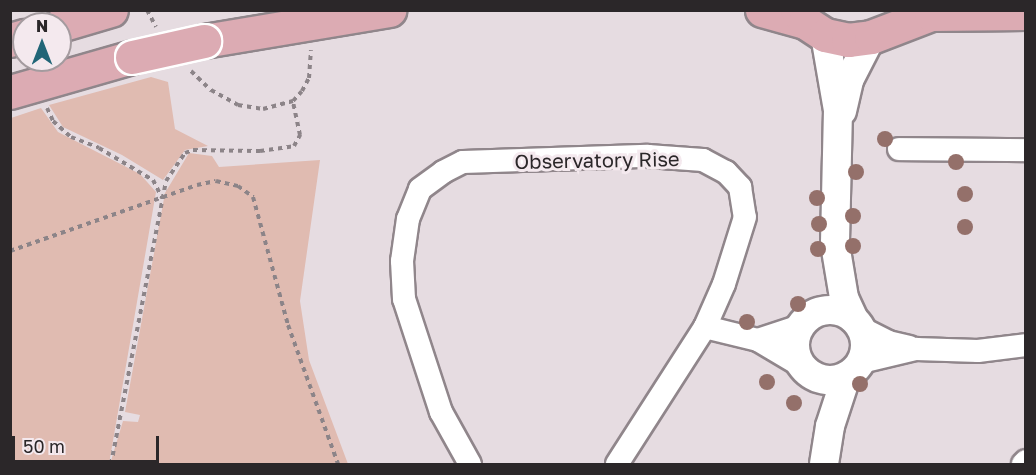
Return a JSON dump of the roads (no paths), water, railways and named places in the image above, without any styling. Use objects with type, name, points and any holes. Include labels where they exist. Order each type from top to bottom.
[{"type":"main road","points":[[26,95],[132,57],[194,53],[389,10]]},
{"type":"main road","points":[[762,10],[809,23],[848,40],[887,25],[939,13],[1026,13]]},
{"type":"main road","points":[[72,22],[109,11]]},
{"type":"street","points":[[809,23],[838,110],[835,244],[842,289],[866,345],[853,370],[825,456]]},
{"type":"street","points":[[838,146],[849,80],[887,25]]},
{"type":"street","points":[[899,149],[1026,150]]},
{"type":"street","name":"Observatory Rise","points":[[470,465],[441,412],[404,299],[402,261],[408,219],[420,189],[443,172],[463,162],[648,156],[703,160],[726,172],[740,187],[745,217],[724,284],[705,327],[616,465]]},
{"type":"street","points":[[825,456],[806,370],[794,350],[804,321],[824,285],[835,244]]},
{"type":"street","points":[[758,340],[836,310],[888,342],[916,349],[978,351],[1026,345]]},
{"type":"street","points":[[705,327],[758,340],[806,370],[828,380],[916,349]]}]
